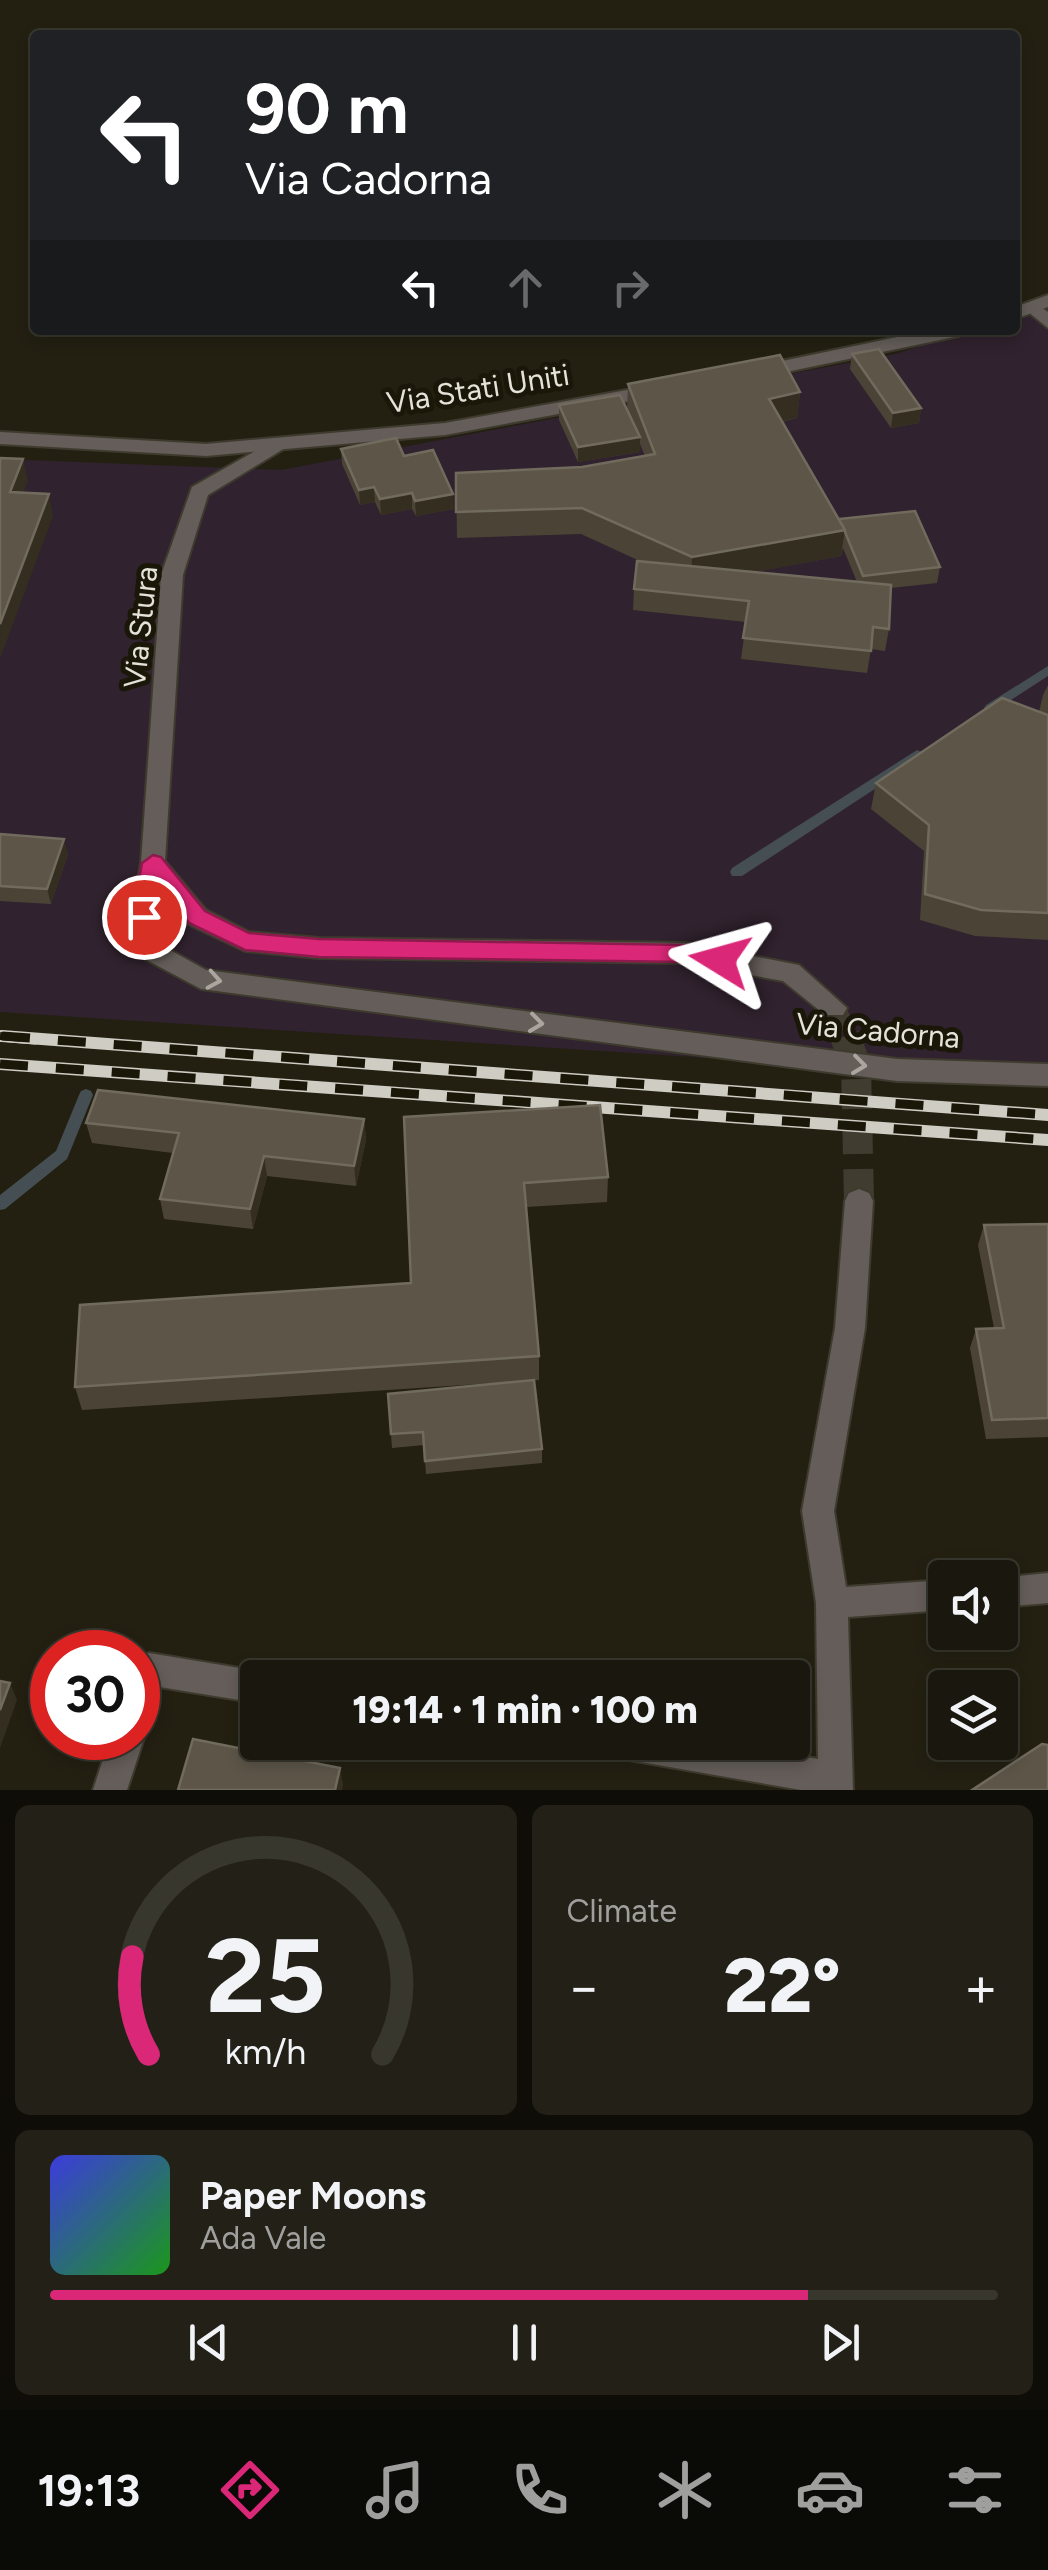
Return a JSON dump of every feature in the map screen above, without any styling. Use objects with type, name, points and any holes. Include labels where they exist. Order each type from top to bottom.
[{"type":"street","points":[[1032,307],[1048,322]]},
{"type":"street","points":[[725,378],[934,335]]},
{"type":"street","name":"Via Stati Uniti","points":[[0,438],[206,450],[446,429],[688,385]]},
{"type":"street","name":"Via Stura","points":[[153,863],[172,574],[199,492],[278,444]]},
{"type":"street","points":[[153,863],[197,917],[245,941],[319,948],[685,954],[790,972],[834,1008]]},
{"type":"street","name":"Via Cadorna","points":[[153,863],[139,944],[201,980],[897,1070],[1048,1075]]},
{"type":"street","points":[[703,1760],[837,1785],[832,1603],[818,1511],[850,1328],[858,1201]]},
{"type":"street","points":[[1018,1590],[1048,1588]]},
{"type":"street","points":[[832,1603],[928,1596]]},
{"type":"street","points":[[160,1671],[240,1684]]},
{"type":"street","points":[[110,1790],[120,1760]]},
{"type":"shaded area","points":[[1048,306],[1048,1080],[0,1012],[0,459],[281,470],[895,354],[955,335],[1020,335],[1020,314]]},
{"type":"building","points":[[879,349],[921,408],[893,413],[852,354]]},
{"type":"building","points":[[780,355],[800,392],[769,399],[845,530],[692,557],[582,508],[456,512],[456,473],[582,467],[655,454],[628,384]]},
{"type":"building","points":[[620,395],[640,437],[578,447],[559,405]]},
{"type":"building","points":[[396,438],[404,456],[433,450],[453,494],[415,501],[412,493],[380,499],[374,487],[359,490],[341,449]]},
{"type":"building","points":[[0,458],[23,459],[10,492],[49,494],[0,624]]},
{"type":"building","points":[[915,511],[940,567],[863,576],[839,519]]},
{"type":"building","points":[[637,561],[891,585],[889,629],[873,627],[871,651],[743,638],[749,601],[634,589]]},
{"type":"building","points":[[1002,698],[1048,715],[1048,913],[981,910],[925,894],[929,825],[876,783]]},
{"type":"building","points":[[0,834],[64,839],[47,889],[0,886]]},
{"type":"building","points":[[98,1090],[364,1119],[354,1166],[264,1156],[250,1209],[160,1199],[179,1133],[86,1123]]},
{"type":"building","points":[[600,1105],[608,1177],[524,1183],[539,1356],[75,1387],[80,1305],[411,1283],[404,1117]]},
{"type":"building","points":[[1048,1224],[1048,1418],[992,1420],[976,1329],[1004,1328],[984,1225]]},
{"type":"building","points":[[534,1380],[542,1449],[425,1461],[423,1432],[391,1434],[388,1394]]},
{"type":"building","points":[[0,1681],[10,1683],[0,1710]]},
{"type":"building","points":[[193,1739],[240,1748],[240,1760],[299,1760],[340,1768],[335,1790],[178,1790]]},
{"type":"building","points":[[1042,1744],[1048,1745],[1048,1790],[972,1790],[1018,1760]]},
{"type":"waterway","points":[[990,708],[1048,670]]},
{"type":"waterway","points":[[737,872],[917,755]]},
{"type":"waterway","points":[[0,1204],[62,1155],[86,1095]]},
{"type":"tunnel","points":[[834,1008],[846,1039]]},
{"type":"tunnel","points":[[845,1036],[856,1066],[859,1201]]},
{"type":"railway","points":[[0,1036],[35,1039]]},
{"type":"railway","points":[[2,1036],[1048,1115]]},
{"type":"railway","points":[[0,1064],[1048,1140]]},
{"type":"route","points":[[144,917],[153,863],[197,917],[245,941],[319,948],[685,954],[720,960]]}]
